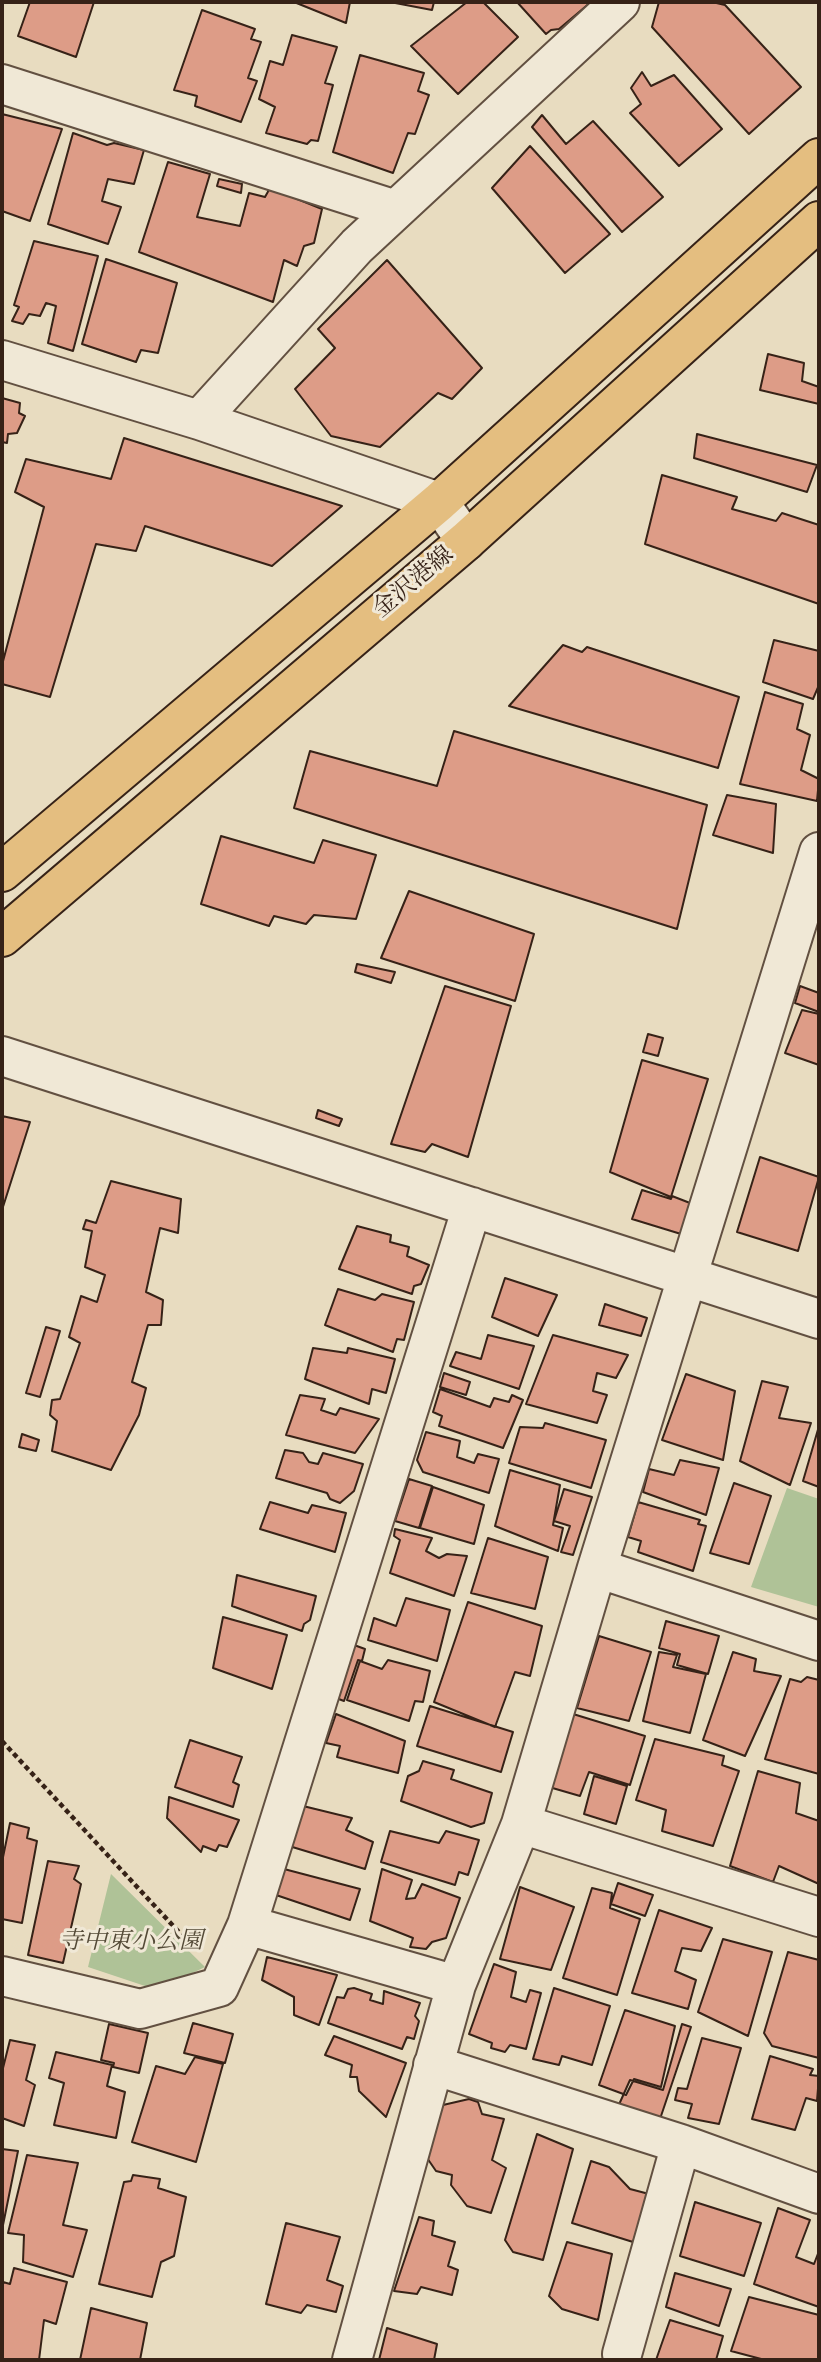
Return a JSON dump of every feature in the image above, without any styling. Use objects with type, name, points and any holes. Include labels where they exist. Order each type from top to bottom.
[{"type":"main road","name":"金沢港線","points":[[2,872],[439,502],[819,158]]},
{"type":"main road","name":"金沢港線","points":[[2,937],[466,541],[819,221]]},
{"type":"street","points":[[199,420],[357,246],[620,2]]},
{"type":"street","points":[[2,85],[396,210]]},
{"type":"street","points":[[2,360],[199,420],[439,502],[466,541]]},
{"type":"street","points":[[352,2360],[456,1985],[521,1824],[597,1568],[819,852]]},
{"type":"street","points":[[2,1056],[819,1319]]},
{"type":"street","points":[[2,1976],[140,2009],[219,1987],[247,1925],[472,1207]]},
{"type":"street","points":[[597,1568],[819,1641]]},
{"type":"street","points":[[521,1824],[819,1917]]},
{"type":"street","points":[[247,1925],[456,1985]]},
{"type":"street","points":[[433,2065],[681,2144],[819,2194]]},
{"type":"street","points":[[622,2354],[681,2144]]},
{"type":"path","points":[[2,1741],[222,1979]]},
{"type":"green space","points":[[787,1488],[819,1499],[819,1607],[751,1587]]},
{"type":"green space","name":"寺中東小公園","points":[[111,1874],[205,1967],[157,1990],[88,1967]]},
{"type":"building","points":[[30,2],[94,2],[76,57],[18,36]]},
{"type":"building","points":[[294,2],[350,2],[346,23]]},
{"type":"building","points":[[390,2],[434,2],[432,10]]},
{"type":"building","points":[[467,2],[483,2],[518,37],[458,94],[411,46]]},
{"type":"building","points":[[517,2],[591,2],[559,29],[546,34]]},
{"type":"building","points":[[659,2],[712,2],[725,5],[801,87],[749,134],[652,27]]},
{"type":"building","points":[[202,10],[255,29],[251,39],[261,42],[248,78],[257,81],[241,122],[195,106],[197,96],[174,90]]},
{"type":"building","points":[[292,35],[337,47],[325,83],[333,85],[318,141],[311,140],[307,144],[266,133],[275,107],[259,99],[270,61],[283,65]]},
{"type":"building","points":[[360,55],[424,73],[418,91],[429,95],[415,134],[408,133],[393,173],[333,152]]},
{"type":"building","points":[[642,72],[651,86],[674,75],[722,129],[679,166],[630,113],[641,104],[631,88]]},
{"type":"building","points":[[2,114],[62,129],[30,221],[2,211]]},
{"type":"building","points":[[542,115],[566,144],[593,121],[663,197],[622,232],[532,127]]},
{"type":"building","points":[[73,133],[107,145],[114,143],[144,150],[134,184],[108,179],[102,201],[121,207],[108,244],[48,224]]},
{"type":"building","points":[[530,146],[610,234],[565,273],[492,188]]},
{"type":"building","points":[[168,162],[210,174],[197,217],[240,226],[249,193],[265,197],[270,188],[322,209],[314,243],[304,246],[297,266],[284,260],[273,302],[139,252]]},
{"type":"building","points":[[219,179],[242,184],[241,193],[217,186]]},
{"type":"building","points":[[34,241],[98,256],[73,351],[48,343],[56,306],[46,303],[40,316],[29,314],[23,324],[12,321],[19,307],[14,305]]},
{"type":"building","points":[[106,259],[177,283],[158,353],[141,350],[136,362],[82,344]]},
{"type":"building","points":[[387,260],[482,368],[452,399],[438,393],[380,447],[331,436],[295,389],[335,348],[318,329]]},
{"type":"building","points":[[768,354],[804,363],[802,381],[819,387],[819,404],[760,390]]},
{"type":"building","points":[[2,398],[20,403],[19,413],[25,416],[17,433],[8,434],[7,443],[2,442]]},
{"type":"building","points":[[697,434],[817,465],[807,492],[694,458]]},
{"type":"building","points":[[124,438],[342,506],[272,566],[145,526],[136,551],[96,544],[50,697],[2,684],[2,665],[44,507],[15,492],[26,459],[111,479]]},
{"type":"building","points":[[662,475],[737,497],[732,509],[776,521],[782,513],[819,525],[819,604],[645,544]]},
{"type":"building","points":[[774,640],[819,651],[819,685],[813,699],[763,682]]},
{"type":"building","points":[[563,645],[582,652],[587,647],[739,697],[718,768],[509,706]]},
{"type":"building","points":[[765,692],[803,704],[797,729],[810,735],[801,770],[819,779],[817,801],[740,784]]},
{"type":"building","points":[[454,731],[707,805],[677,929],[294,808],[310,751],[437,786]]},
{"type":"building","points":[[727,795],[776,804],[773,853],[713,835]]},
{"type":"building","points":[[221,836],[314,863],[323,840],[376,855],[356,919],[314,915],[306,924],[274,916],[269,926],[201,904]]},
{"type":"building","points":[[409,891],[534,934],[515,1001],[381,958]]},
{"type":"building","points":[[357,964],[395,972],[391,983],[355,972]]},
{"type":"building","points":[[445,986],[511,1006],[468,1157],[432,1144],[425,1152],[391,1144]]},
{"type":"building","points":[[800,986],[819,993],[819,1012],[795,1003]]},
{"type":"building","points":[[802,1010],[819,1014],[819,1065],[785,1053]]},
{"type":"building","points":[[648,1034],[663,1038],[658,1056],[643,1052]]},
{"type":"building","points":[[642,1060],[708,1079],[671,1197],[610,1172]]},
{"type":"building","points":[[318,1110],[342,1119],[339,1126],[316,1118]]},
{"type":"building","points":[[2,1116],[30,1122],[2,1210]]},
{"type":"building","points":[[760,1157],[819,1177],[798,1251],[737,1232]]},
{"type":"building","points":[[111,1181],[181,1199],[178,1233],[160,1228],[146,1292],[163,1300],[161,1325],[148,1325],[132,1382],[146,1388],[139,1415],[111,1470],[52,1451],[57,1421],[50,1415],[52,1400],[60,1399],[80,1343],[69,1337],[81,1296],[97,1302],[105,1275],[85,1267],[92,1231],[83,1229],[86,1220],[96,1223]]},
{"type":"building","points":[[642,1190],[690,1203],[681,1234],[632,1219]]},
{"type":"building","points":[[357,1226],[391,1235],[390,1242],[409,1247],[407,1256],[429,1265],[421,1284],[414,1286],[412,1294],[339,1269]]},
{"type":"building","points":[[505,1278],[557,1295],[538,1336],[492,1317]]},
{"type":"building","points":[[338,1289],[375,1300],[382,1294],[414,1302],[404,1340],[397,1339],[393,1352],[325,1325]]},
{"type":"building","points":[[605,1304],[647,1318],[641,1336],[599,1325]]},
{"type":"building","points":[[46,1327],[60,1331],[40,1397],[26,1393]]},
{"type":"building","points":[[488,1335],[534,1346],[519,1389],[450,1366],[456,1352],[481,1359]]},
{"type":"building","points":[[553,1335],[628,1355],[616,1378],[597,1373],[593,1391],[607,1395],[597,1423],[526,1404]]},
{"type":"building","points":[[313,1348],[347,1353],[348,1348],[395,1359],[386,1393],[372,1389],[369,1404],[305,1379]]},
{"type":"building","points":[[444,1373],[470,1382],[466,1395],[440,1387]]},
{"type":"building","points":[[686,1374],[735,1391],[723,1460],[662,1440]]},
{"type":"building","points":[[762,1381],[788,1387],[779,1418],[811,1423],[790,1485],[740,1461]]},
{"type":"building","points":[[440,1389],[490,1407],[494,1398],[509,1402],[512,1395],[523,1400],[503,1448],[439,1426],[442,1416],[433,1412]]},
{"type":"building","points":[[300,1395],[325,1399],[321,1410],[336,1415],[340,1408],[379,1419],[355,1453],[286,1435]]},
{"type":"building","points":[[545,1423],[606,1440],[591,1488],[509,1463],[520,1427],[543,1428]]},
{"type":"building","points":[[819,1426],[819,1487],[803,1481]]},
{"type":"building","points":[[426,1432],[460,1441],[457,1457],[474,1463],[478,1454],[499,1459],[489,1493],[423,1472],[417,1460]]},
{"type":"building","points":[[22,1434],[39,1440],[36,1451],[19,1447]]},
{"type":"building","points":[[285,1450],[303,1453],[309,1462],[318,1464],[323,1453],[363,1464],[354,1491],[340,1503],[330,1499],[327,1493],[276,1478]]},
{"type":"building","points":[[680,1460],[719,1468],[706,1515],[643,1492],[649,1469],[674,1475]]},
{"type":"building","points":[[510,1470],[560,1485],[553,1525],[563,1528],[558,1551],[495,1526]]},
{"type":"building","points":[[409,1479],[432,1486],[419,1528],[395,1521]]},
{"type":"building","points":[[734,1483],[771,1496],[749,1564],[710,1553]]},
{"type":"building","points":[[433,1487],[484,1505],[474,1544],[420,1528]]},
{"type":"building","points":[[564,1489],[592,1497],[573,1555],[561,1552],[570,1526],[554,1521]]},
{"type":"building","points":[[270,1502],[308,1513],[312,1505],[346,1513],[335,1552],[260,1529]]},
{"type":"building","points":[[638,1502],[700,1520],[698,1524],[706,1526],[693,1571],[638,1552],[641,1541],[628,1537]]},
{"type":"building","points":[[395,1529],[432,1538],[426,1551],[439,1558],[447,1554],[467,1556],[454,1596],[390,1573],[400,1540],[394,1536]]},
{"type":"building","points":[[488,1538],[548,1557],[535,1609],[471,1593]]},
{"type":"building","points":[[237,1575],[316,1596],[310,1620],[304,1624],[302,1631],[232,1606]]},
{"type":"building","points":[[406,1598],[450,1610],[437,1661],[368,1640],[374,1618],[396,1626]]},
{"type":"building","points":[[468,1602],[542,1626],[530,1676],[515,1672],[495,1727],[434,1702]]},
{"type":"building","points":[[223,1617],[287,1635],[272,1689],[213,1668]]},
{"type":"building","points":[[666,1621],[719,1636],[708,1674],[677,1665],[680,1654],[659,1648]]},
{"type":"building","points":[[599,1636],[651,1652],[629,1721],[577,1708]]},
{"type":"building","points":[[354,1645],[365,1649],[362,1661],[358,1660],[344,1701],[336,1698]]},
{"type":"building","points":[[659,1652],[677,1655],[673,1667],[706,1674],[690,1733],[643,1721]]},
{"type":"building","points":[[733,1652],[756,1659],[754,1671],[781,1676],[745,1756],[703,1740]]},
{"type":"building","points":[[388,1660],[430,1671],[423,1702],[415,1701],[409,1721],[347,1700],[360,1661],[382,1669]]},
{"type":"building","points":[[807,1677],[819,1680],[819,1774],[765,1759],[790,1679],[801,1682]]},
{"type":"building","points":[[430,1706],[513,1732],[501,1772],[417,1746]]},
{"type":"building","points":[[336,1714],[405,1741],[398,1773],[337,1757],[340,1746],[326,1743]]},
{"type":"building","points":[[573,1714],[645,1736],[630,1785],[589,1772],[580,1796],[549,1787]]},
{"type":"building","points":[[655,1739],[724,1756],[722,1765],[739,1771],[713,1846],[662,1831],[666,1810],[636,1800]]},
{"type":"building","points":[[190,1740],[242,1757],[233,1782],[239,1785],[233,1807],[175,1787]]},
{"type":"building","points":[[423,1761],[454,1770],[451,1779],[492,1793],[484,1823],[471,1827],[401,1801],[408,1776],[419,1771]]},
{"type":"building","points":[[758,1771],[800,1783],[796,1813],[819,1821],[819,1884],[779,1866],[773,1882],[730,1866]]},
{"type":"building","points":[[594,1776],[627,1786],[616,1824],[584,1814]]},
{"type":"building","points":[[169,1797],[239,1820],[227,1847],[219,1845],[216,1851],[203,1846],[201,1852],[167,1818]]},
{"type":"building","points":[[303,1806],[352,1818],[346,1830],[373,1842],[365,1869],[289,1846]]},
{"type":"building","points":[[10,1823],[29,1828],[27,1838],[37,1841],[22,1923],[2,1919],[2,1862]]},
{"type":"building","points":[[390,1831],[439,1843],[446,1831],[479,1840],[468,1875],[459,1872],[455,1885],[381,1862]]},
{"type":"building","points":[[48,1861],[79,1866],[74,1879],[81,1884],[63,1963],[28,1955]]},
{"type":"building","points":[[284,1869],[360,1889],[350,1920],[276,1895]]},
{"type":"building","points":[[382,1869],[412,1880],[406,1899],[415,1898],[422,1884],[460,1898],[446,1938],[432,1942],[426,1949],[410,1947],[413,1938],[370,1921]]},
{"type":"building","points":[[618,1883],[653,1895],[645,1916],[611,1904]]},
{"type":"building","points":[[520,1887],[574,1907],[551,1970],[500,1959]]},
{"type":"building","points":[[592,1888],[612,1893],[610,1908],[640,1919],[617,1995],[563,1978]]},
{"type":"building","points":[[659,1910],[712,1928],[701,1951],[682,1948],[675,1971],[696,1980],[688,2009],[632,1993]]},
{"type":"building","points":[[723,1939],[772,1952],[748,2036],[698,2012]]},
{"type":"building","points":[[788,1952],[819,1960],[819,2058],[772,2046],[764,2033]]},
{"type":"building","points":[[267,1957],[337,1975],[319,2025],[294,2015],[294,1997],[262,1980]]},
{"type":"building","points":[[494,1964],[516,1972],[511,1997],[526,2002],[530,1990],[541,1993],[526,2049],[510,2045],[505,2052],[491,2048],[492,2043],[469,2034]]},
{"type":"building","points":[[354,1988],[372,1994],[370,2000],[383,2004],[384,1991],[420,2003],[415,2016],[419,2021],[414,2039],[407,2037],[402,2049],[328,2023],[337,1997],[344,1998],[348,1989]]},
{"type":"building","points":[[554,1988],[610,2006],[592,2065],[562,2056],[559,2065],[533,2059]]},
{"type":"building","points":[[625,2010],[675,2026],[661,2087],[634,2079],[626,2095],[599,2085]]},
{"type":"building","points":[[193,2023],[233,2034],[225,2063],[184,2053]]},
{"type":"building","points":[[109,2024],[148,2033],[139,2073],[113,2067],[114,2063],[101,2060]]},
{"type":"building","points":[[682,2024],[691,2027],[659,2122],[617,2109],[630,2080],[663,2090]]},
{"type":"building","points":[[334,2036],[406,2063],[386,2117],[359,2091],[357,2077],[350,2077],[352,2065],[325,2055]]},
{"type":"building","points":[[702,2038],[741,2048],[719,2124],[688,2118],[692,2104],[675,2100],[678,2088],[687,2089]]},
{"type":"building","points":[[10,2040],[35,2045],[26,2080],[35,2085],[24,2126],[2,2118],[2,2072]]},
{"type":"building","points":[[56,2052],[112,2065],[107,2086],[125,2092],[116,2138],[54,2125],[64,2083],[49,2078]]},
{"type":"building","points":[[770,2056],[813,2069],[810,2075],[819,2076],[817,2101],[806,2098],[795,2130],[752,2119]]},
{"type":"building","points":[[195,2057],[223,2064],[196,2162],[132,2142],[156,2066],[185,2074]]},
{"type":"building","points":[[469,2099],[478,2102],[482,2114],[504,2119],[492,2160],[506,2168],[491,2213],[467,2206],[451,2185],[452,2175],[436,2171],[425,2155],[443,2105]]},
{"type":"building","points":[[537,2134],[573,2149],[543,2260],[513,2252],[505,2240]]},
{"type":"building","points":[[2,2149],[18,2151],[2,2230]]},
{"type":"building","points":[[27,2155],[78,2163],[63,2225],[87,2230],[73,2277],[23,2262],[24,2235],[8,2233]]},
{"type":"building","points":[[591,2161],[609,2167],[630,2189],[649,2194],[633,2242],[572,2223]]},
{"type":"building","points":[[133,2175],[160,2179],[158,2188],[186,2197],[174,2256],[161,2262],[152,2297],[99,2284],[124,2182],[131,2181]]},
{"type":"building","points":[[695,2202],[761,2223],[744,2276],[680,2256]]},
{"type":"building","points":[[778,2208],[810,2220],[796,2257],[814,2264],[819,2251],[819,2307],[754,2284]]},
{"type":"building","points":[[419,2217],[434,2221],[432,2235],[455,2242],[448,2266],[458,2270],[452,2295],[421,2287],[417,2294],[394,2291]]},
{"type":"building","points":[[286,2223],[340,2237],[327,2280],[343,2286],[336,2312],[307,2305],[301,2313],[266,2304]]},
{"type":"building","points":[[567,2242],[612,2254],[598,2320],[562,2309],[549,2296]]},
{"type":"building","points":[[14,2268],[67,2282],[56,2324],[44,2320],[39,2360],[2,2360],[2,2285],[3,2282],[10,2284]]},
{"type":"building","points":[[675,2273],[731,2289],[719,2326],[666,2307]]},
{"type":"building","points":[[749,2297],[819,2315],[819,2360],[765,2360],[731,2351]]},
{"type":"building","points":[[91,2308],[147,2323],[140,2360],[80,2360]]},
{"type":"building","points":[[670,2320],[723,2336],[716,2360],[656,2360]]},
{"type":"building","points":[[387,2328],[437,2344],[434,2360],[379,2360]]}]
